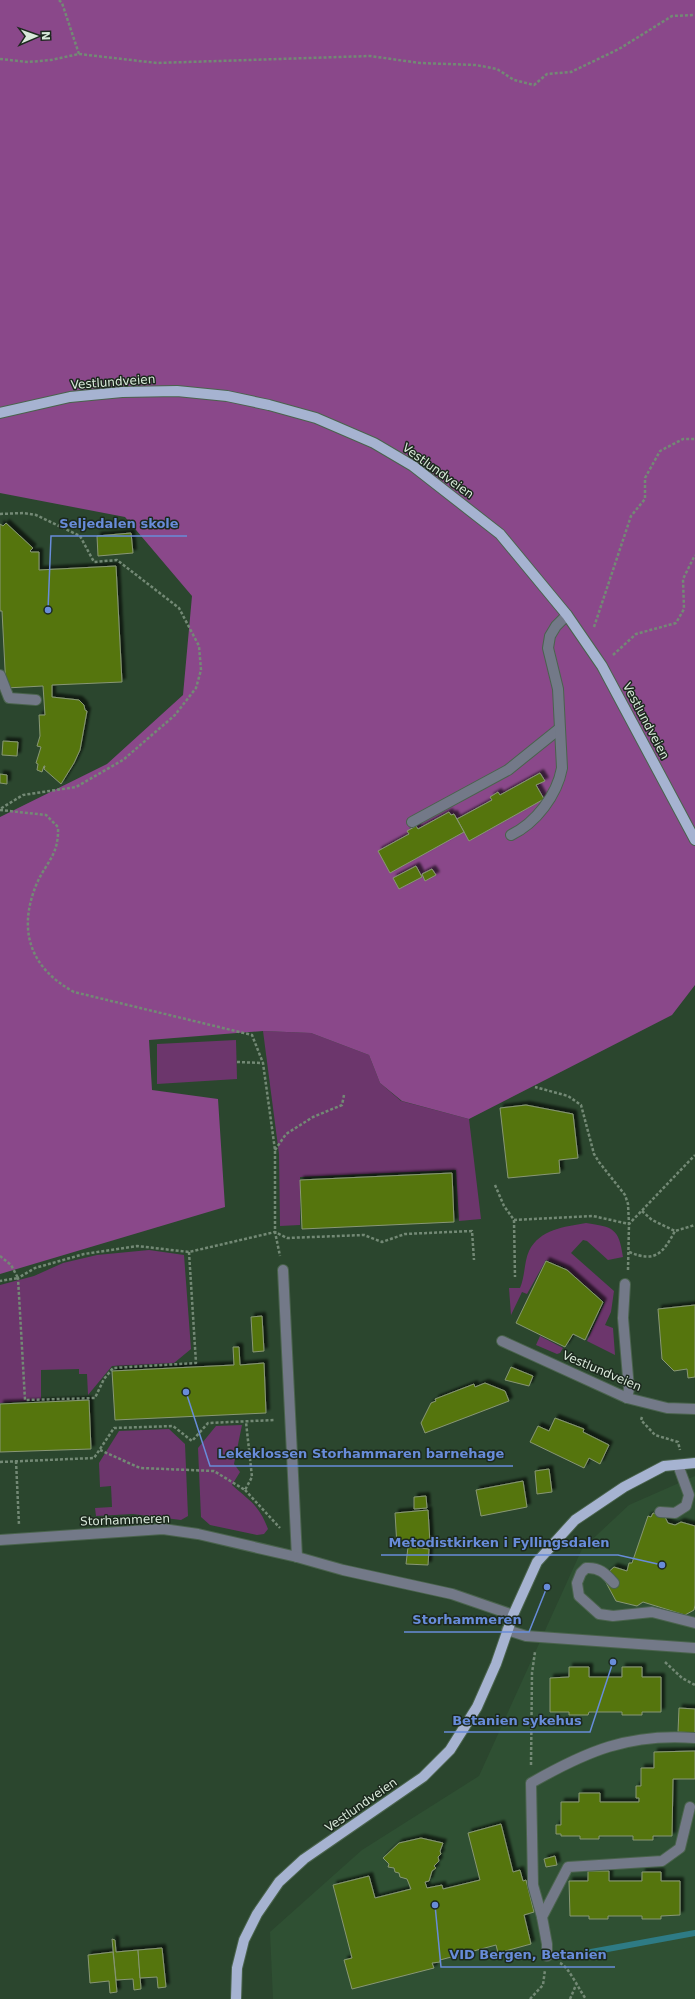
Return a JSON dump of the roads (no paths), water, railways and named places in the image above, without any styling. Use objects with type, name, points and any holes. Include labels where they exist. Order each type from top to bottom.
[{"type":"main road","name":"Vestlundveien","points":[[0,413],[70,397],[122,392],[177,391],[227,396],[270,405],[316,418],[374,443],[413,466],[500,534],[567,615],[602,666],[695,840]]},
{"type":"main road","name":"Vestlundveien","points":[[236,1999],[237,1968],[244,1940],[257,1914],[279,1882],[304,1859],[423,1777],[450,1750],[477,1707],[496,1664],[512,1615],[537,1562],[575,1520],[624,1487],[664,1466],[695,1463]]},
{"type":"street","points":[[511,835],[521,830],[538,814],[555,791],[562,768],[558,689],[548,648],[550,636],[556,626],[567,615]]},
{"type":"street","points":[[0,675],[9,698],[36,700]]},
{"type":"street","points":[[412,822],[508,770],[559,729]]},
{"type":"street","points":[[283,1270],[297,1557]]},
{"type":"street","points":[[625,1284],[623,1318],[629,1388],[627,1398]]},
{"type":"street","name":"Vestlundveien","points":[[502,1341],[627,1398],[667,1408],[695,1409]]},
{"type":"street","points":[[660,1512],[675,1513],[686,1506],[689,1495],[678,1465]]},
{"type":"street","name":"Storhammeren","points":[[0,1540],[163,1529],[198,1534],[297,1557],[343,1570],[452,1594],[512,1615]]},
{"type":"street","points":[[614,1583],[603,1571],[593,1568],[586,1568],[581,1573],[577,1583],[579,1596],[599,1614],[613,1616],[652,1612],[695,1623]]},
{"type":"street","points":[[508,1630],[526,1636],[536,1637],[695,1648]]},
{"type":"street","points":[[547,1956],[548,1944],[533,1885],[531,1783],[568,1762],[615,1744],[674,1736],[695,1738]]},
{"type":"street","points":[[542,1917],[568,1867],[662,1861],[680,1848],[690,1807]]},
{"type":"waterway","points":[[591,1952],[695,1933]]},
{"type":"place","name":"Seljedalen skole","points":[[48,610]]},
{"type":"place","name":"Lekeklossen Storhammaren barnehage","points":[[186,1392]]},
{"type":"place","name":"Metodistkirken i Fyllingsdalen","points":[[662,1565]]},
{"type":"place","name":"Storhammeren","points":[[547,1587]]},
{"type":"place","name":"Betanien sykehus","points":[[613,1662]]},
{"type":"place","name":"VID Bergen, Betanien","points":[[435,1905]]}]
